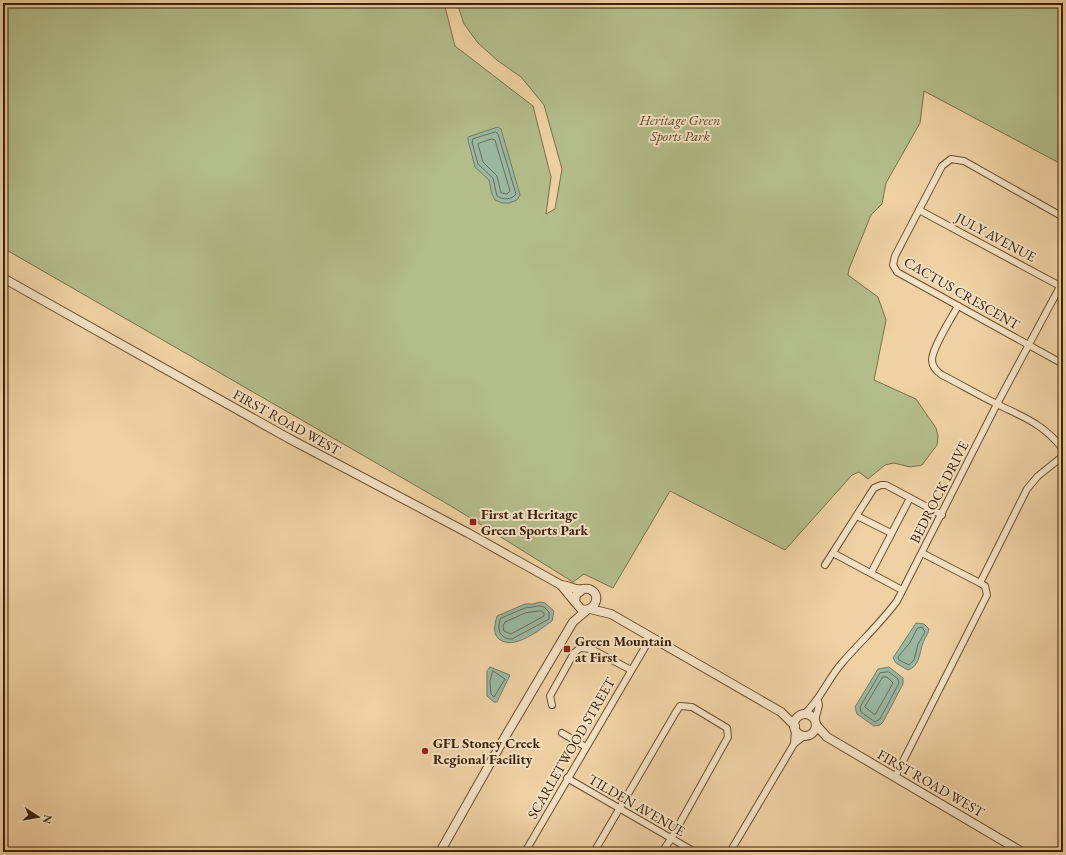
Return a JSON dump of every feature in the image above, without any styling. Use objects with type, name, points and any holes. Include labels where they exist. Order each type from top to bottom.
[{"type":"street","name":"CACTUS CRESCENT","points":[[1063,217],[964,161],[956,159],[949,160],[943,164],[895,256],[894,268],[897,272],[1063,364]]},
{"type":"street","name":"JULY AVENUE","points":[[919,210],[1062,283]]},
{"type":"street","name":"FIRST ROAD WEST","points":[[3,278],[288,438],[468,533],[561,585],[583,589]]},
{"type":"street","name":"BEDROCK DRIVE","points":[[801,716],[818,701],[830,678],[889,612],[942,515],[997,404],[1062,283]]},
{"type":"street","points":[[958,306],[934,351],[933,365],[942,375],[1035,422],[1046,430],[1063,449]]},
{"type":"street","points":[[980,582],[1027,489],[1038,476],[1063,456]]},
{"type":"street","points":[[825,565],[874,488],[881,485],[886,485],[942,515]]},
{"type":"street","points":[[871,572],[910,498]]},
{"type":"street","points":[[857,516],[891,533]]},
{"type":"street","points":[[834,553],[902,590]]},
{"type":"street","points":[[895,777],[985,600],[985,586],[980,582],[922,553]]},
{"type":"street","name":"FIRST ROAD WEST","points":[[561,585],[576,603]]},
{"type":"street","points":[[440,852],[505,737],[573,622],[595,605],[596,599],[592,591],[583,589],[576,595],[573,622]]},
{"type":"street","name":"FIRST ROAD WEST","points":[[596,599],[608,609],[611,614]]},
{"type":"street","points":[[576,603],[581,609],[588,610]]},
{"type":"street","name":"FIRST ROAD WEST","points":[[588,610],[611,614],[651,636],[781,712],[795,728],[807,735],[824,738],[827,737]]},
{"type":"street","name":"SCARLETWOOD STREET","points":[[525,852],[651,636]]},
{"type":"street","points":[[552,705],[550,696],[574,652],[580,648],[591,649],[631,670]]},
{"type":"street","name":"BEDROCK DRIVE","points":[[816,723],[819,705],[818,701]]},
{"type":"street","points":[[594,852],[680,706],[692,707],[727,728],[728,737],[671,839],[662,852]]},
{"type":"street","name":"FIRST ROAD WEST","points":[[781,712],[801,716],[810,716],[827,737],[1022,852]]},
{"type":"street","points":[[794,744],[795,728],[801,716]]},
{"type":"street","points":[[730,852],[794,744],[807,735],[816,723]]},
{"type":"street","points":[[562,733],[586,747]]},
{"type":"street","name":"TILDEN AVENUE","points":[[567,778],[695,852]]},
{"type":"green space","name":"Heritage Green Sports Park","points":[[3,3],[444,3],[455,46],[533,106],[551,177],[546,214],[555,209],[562,169],[544,105],[521,77],[498,61],[478,43],[464,24],[457,3],[1063,3],[1063,165],[924,91],[920,123],[886,183],[882,204],[871,215],[849,269],[848,275],[878,297],[886,320],[874,380],[916,399],[936,428],[938,436],[937,445],[922,465],[910,467],[894,463],[885,465],[868,479],[859,472],[852,475],[785,550],[670,491],[613,588],[584,574],[573,582],[451,506],[3,248]]},
{"type":"water","points":[[498,127],[501,129],[520,195],[517,200],[509,203],[502,203],[495,200],[489,180],[475,167],[468,140],[468,137]]},
{"type":"water","points":[[540,602],[545,603],[554,611],[552,621],[533,634],[519,641],[512,643],[505,642],[497,637],[495,634],[495,622],[497,616],[525,604]]},
{"type":"water","points":[[916,623],[924,624],[929,629],[916,663],[908,670],[896,663],[893,658]]},
{"type":"water","points":[[490,667],[510,675],[497,702],[494,702],[487,696],[487,671]]},
{"type":"water","points":[[889,667],[903,678],[903,684],[883,722],[880,725],[874,726],[857,714],[855,707],[878,669]]},
{"type":"place","name":"First at Heritage Green Sports Park","points":[[473,522]]},
{"type":"place","name":"Green Mountain at First","points":[[567,649]]},
{"type":"place","name":"GFL Stoney Creek Regional Facility","points":[[425,751]]}]
